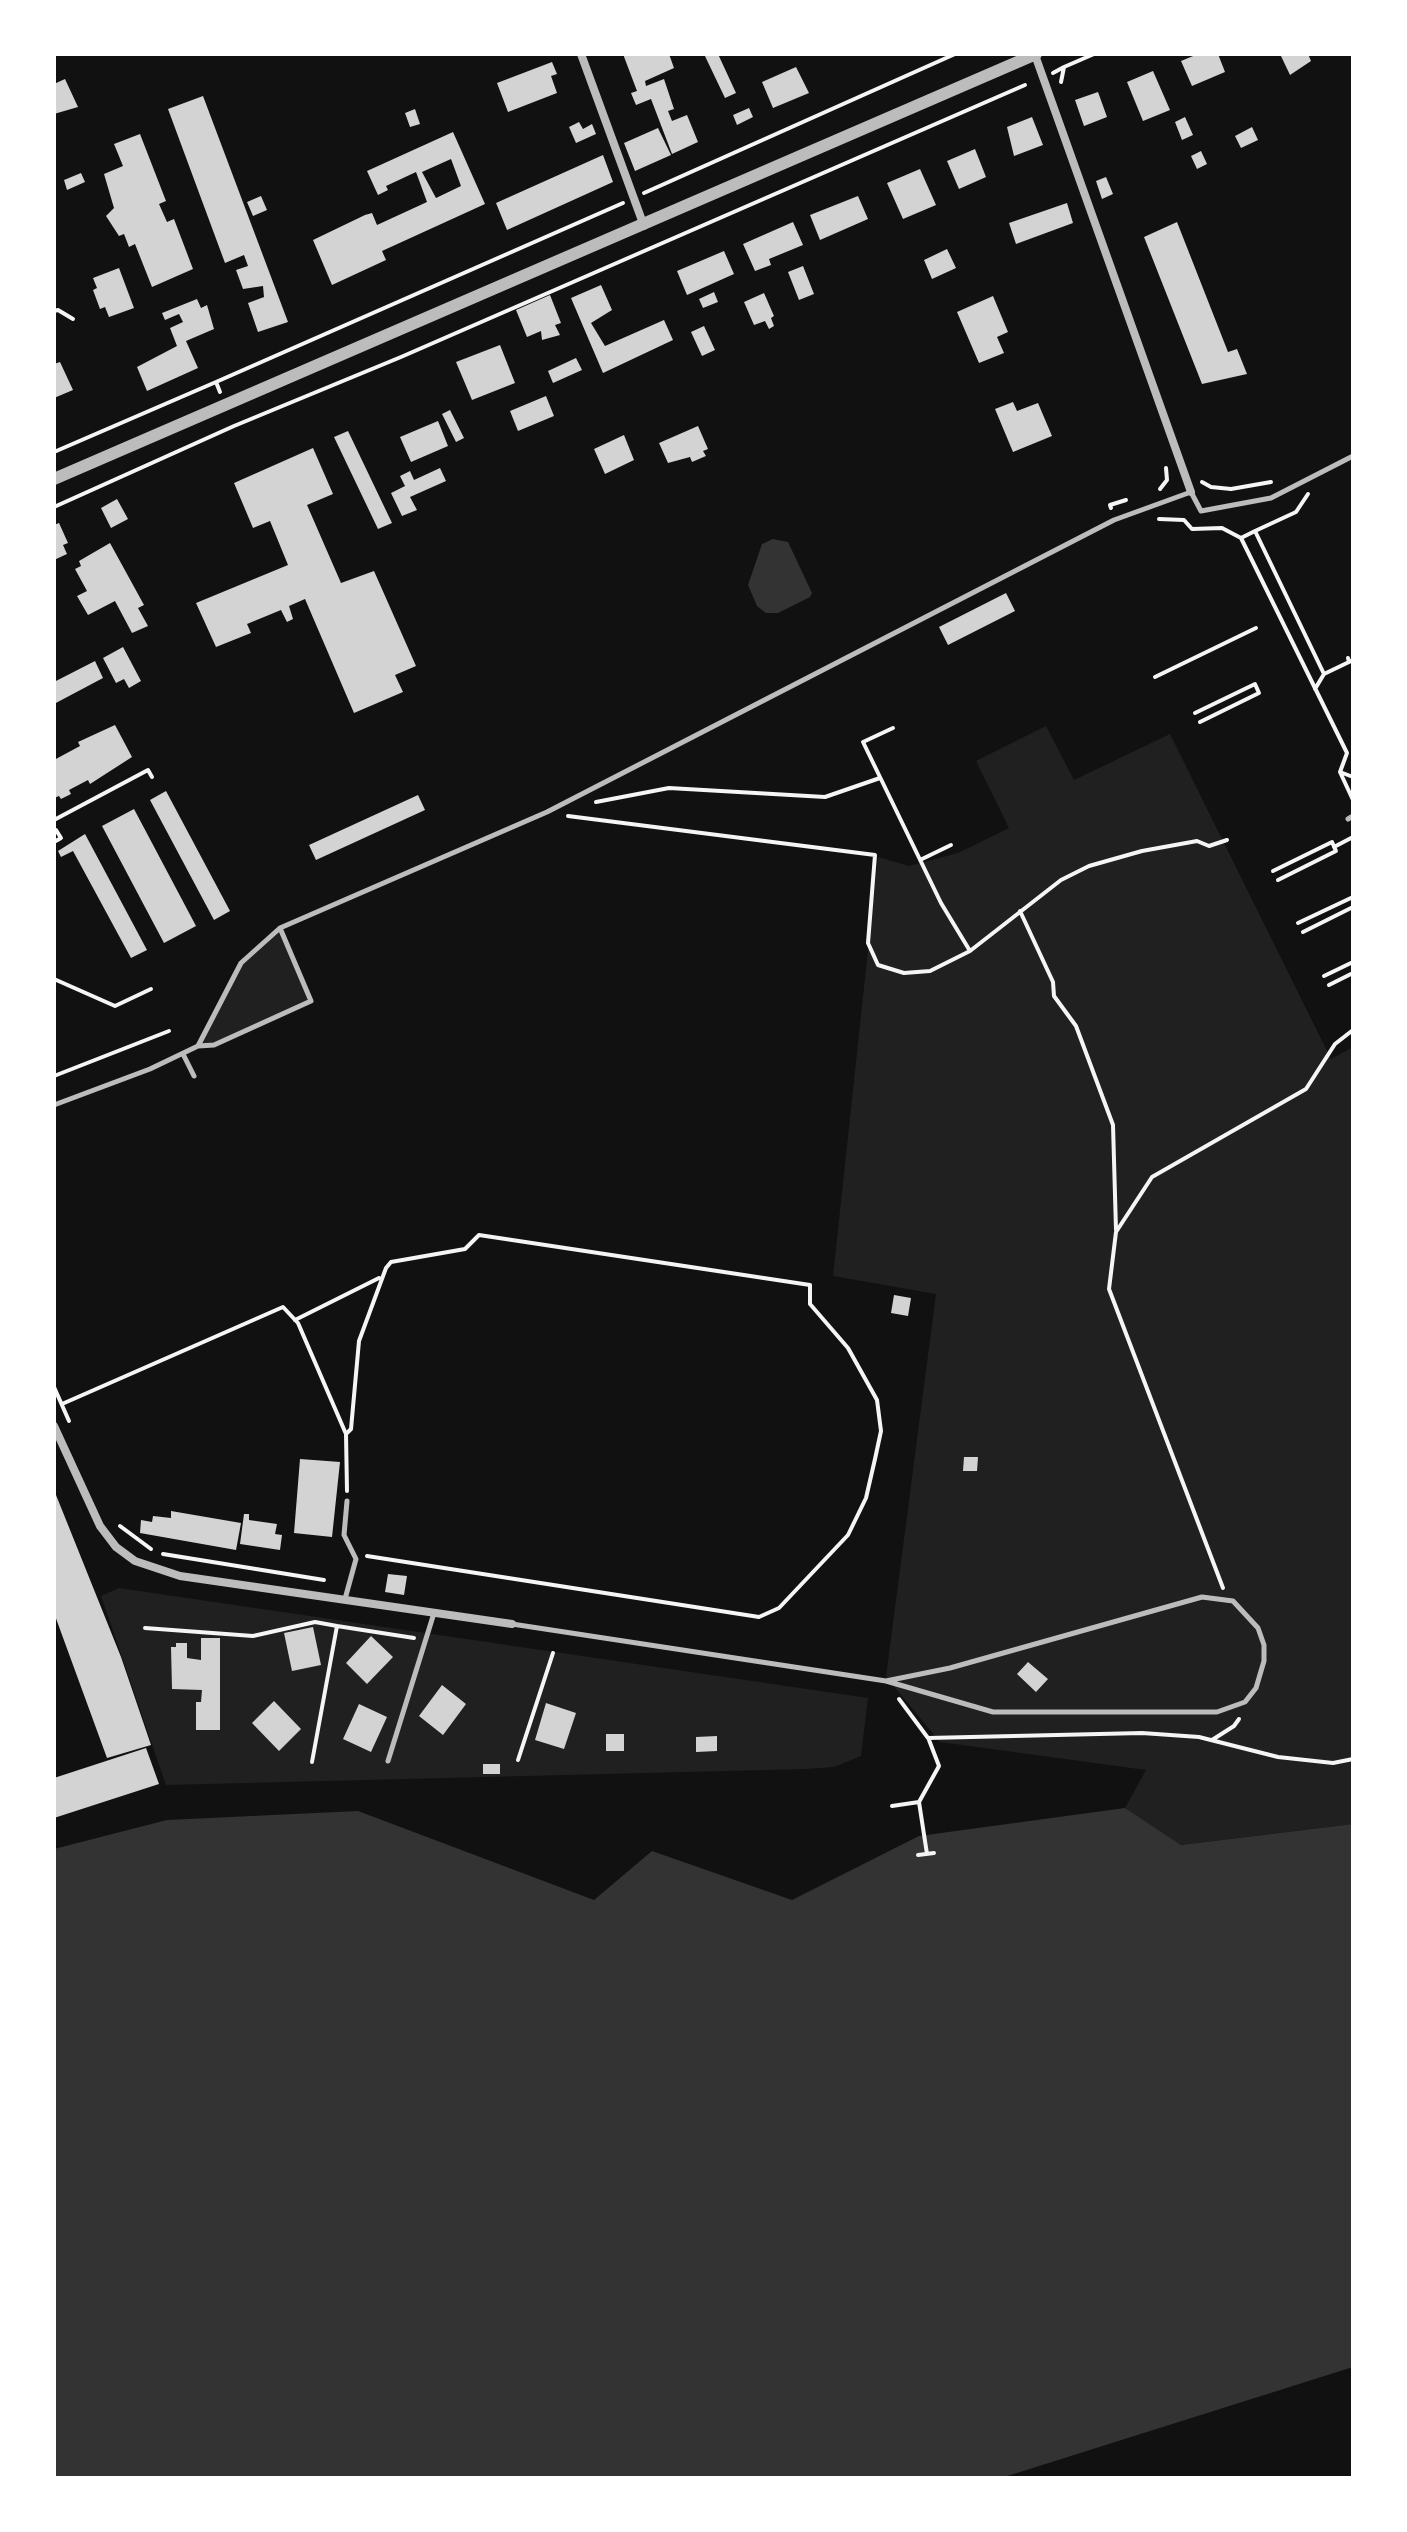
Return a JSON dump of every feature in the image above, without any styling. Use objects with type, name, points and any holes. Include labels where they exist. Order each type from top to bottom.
[{"type":"street","points":[[581,54],[644,226]]},
{"type":"street","points":[[54,479],[1035,54],[1191,492]]},
{"type":"street","points":[[54,1426],[100,1526],[116,1547],[135,1561],[180,1576],[512,1624]]},
{"type":"lane","points":[[198,1046],[241,963],[280,928],[547,812],[1114,520],[1191,492],[1201,511],[1271,498],[1353,456]]},
{"type":"lane","points":[[54,1105],[198,1046],[214,1045],[311,1001],[280,928]]},
{"type":"lane","points":[[183,1054],[194,1076]]},
{"type":"lane","points":[[345,1599],[356,1559],[344,1535],[347,1501]]},
{"type":"lane","points":[[512,1624],[886,1681],[993,1712],[1217,1712],[1245,1702],[1256,1688],[1264,1661],[1264,1645],[1249,1614],[1227,1598],[1202,1597],[950,1668],[886,1681]]},
{"type":"lane","points":[[388,1761],[435,1612]]},
{"type":"path","points":[[54,452],[955,54]]},
{"type":"path","points":[[1064,67],[1094,54]]},
{"type":"path","points":[[54,507],[234,426],[365,373],[1025,85]]},
{"type":"path","points":[[54,311],[58,310],[73,319]]},
{"type":"path","points":[[216,382],[234,426]]},
{"type":"path","points":[[1241,538],[1296,512],[1308,494],[1319,489]]},
{"type":"path","points":[[1154,519],[1177,518],[1192,529],[1222,528],[1241,538],[1347,753],[1340,772],[1353,800]]},
{"type":"path","points":[[1255,531],[1324,674]]},
{"type":"path","points":[[1155,677],[1256,628]]},
{"type":"path","points":[[1315,689],[1324,674],[1350,660]]},
{"type":"path","points":[[1195,713],[1255,684],[1259,693],[1200,722]]},
{"type":"path","points":[[893,728],[863,742],[920,860],[970,951]]},
{"type":"path","points":[[54,820],[148,770],[152,777]]},
{"type":"path","points":[[1340,772],[1353,777]]},
{"type":"path","points":[[592,803],[669,788],[825,797],[880,778]]},
{"type":"path","points":[[547,812],[875,855],[868,943],[878,965],[904,973],[930,971],[970,951],[1061,880],[1089,866],[1142,851],[1197,841],[1209,846],[1227,840]]},
{"type":"path","points":[[54,842],[61,838],[56,830]]},
{"type":"path","points":[[1334,847],[1353,837]]},
{"type":"path","points":[[1273,871],[1332,842],[1336,851],[1278,880]]},
{"type":"path","points":[[920,860],[951,845]]},
{"type":"path","points":[[1298,923],[1353,897]]},
{"type":"path","points":[[1303,932],[1353,907]]},
{"type":"path","points":[[1020,911],[1053,982],[1054,996],[1076,1026],[1113,1125],[1116,1232],[1109,1289],[1227,1598]]},
{"type":"path","points":[[1324,976],[1353,962]]},
{"type":"path","points":[[1329,985],[1353,973]]},
{"type":"path","points":[[54,979],[115,1006],[151,989]]},
{"type":"path","points":[[1116,1232],[1152,1177],[1306,1089],[1335,1044],[1353,1030]]},
{"type":"path","points":[[54,1076],[169,1031]]},
{"type":"path","points":[[346,1434],[351,1429],[359,1341],[381,1278],[391,1262],[465,1249],[479,1235],[810,1285],[810,1304],[831,1324],[864,1373],[877,1400],[881,1431],[866,1498],[848,1535],[779,1608],[759,1617],[353,1554]]},
{"type":"path","points":[[295,1320],[381,1278]]},
{"type":"path","points":[[62,1404],[283,1307],[295,1320],[346,1434],[347,1501]]},
{"type":"path","points":[[54,1387],[75,1433]]},
{"type":"path","points":[[117,1523],[132,1538],[163,1554],[349,1584]]},
{"type":"path","points":[[145,1628],[253,1636],[315,1622],[427,1640]]},
{"type":"path","points":[[312,1762],[337,1626]]},
{"type":"path","points":[[518,1760],[553,1653]]},
{"type":"path","points":[[886,1681],[928,1738],[939,1766],[919,1802],[927,1854]]},
{"type":"path","points":[[1212,1740],[1234,1726],[1245,1702]]},
{"type":"path","points":[[928,1738],[1142,1733],[1199,1737],[1278,1757],[1333,1763],[1353,1759]]},
{"type":"path","points":[[892,1806],[919,1802]]},
{"type":"path","points":[[918,1855],[934,1853]]},
{"type":"shaded area","points":[[773,539],[788,542],[812,593],[810,597],[778,613],[766,613],[757,606],[748,585],[762,544]]},
{"type":"shaded area","points":[[1046,726],[1074,780],[1170,734],[1331,1059],[1353,1047],[1353,1824],[1180,1845],[1125,1808],[1146,1770],[940,1742],[886,1677],[936,1294],[833,1276],[878,857],[909,866],[958,853],[1009,828],[976,761]]},
{"type":"shaded area","points":[[280,928],[311,1001],[214,1045],[198,1046],[241,963]]},
{"type":"shaded area","points":[[119,1588],[868,1698],[861,1756],[834,1767],[805,1769],[166,1785],[101,1596]]},
{"type":"shaded area","points":[[1125,1808],[1181,1845],[1353,1824],[1353,2367],[1001,2478],[54,2478],[54,1849],[167,1820],[358,1811],[594,1900],[652,1851],[792,1900],[919,1836]]},
{"type":"building","points":[[623,54],[669,54],[674,68],[645,81],[646,86],[664,79],[674,109],[668,111],[672,121],[687,115],[698,142],[672,154],[651,99],[636,105],[631,93],[637,91]]},
{"type":"building","points":[[704,54],[718,54],[736,93],[725,98]]},
{"type":"building","points":[[1198,54],[1218,54],[1225,72],[1192,86],[1181,61]]},
{"type":"building","points":[[1308,54],[1311,61],[1290,75],[1281,56]]},
{"type":"building","points":[[552,62],[557,74],[551,76],[557,93],[508,112],[497,83]]},
{"type":"building","points":[[796,67],[809,93],[773,108],[762,82]]},
{"type":"building","points":[[1153,71],[1170,110],[1143,121],[1127,82]]},
{"type":"building","points":[[65,79],[78,107],[54,114],[54,84]]},
{"type":"building","points":[[1098,92],[1107,117],[1084,126],[1075,100]]},
{"type":"building","points":[[203,96],[288,322],[258,332],[248,303],[264,297],[263,286],[243,289],[236,270],[248,266],[244,255],[225,263],[168,109]]},
{"type":"building","points":[[749,108],[753,117],[737,125],[733,115]]},
{"type":"building","points":[[415,109],[420,124],[410,127],[405,113]]},
{"type":"building","points":[[1032,117],[1043,145],[1014,156],[1007,127]]},
{"type":"building","points":[[1185,117],[1193,135],[1182,140],[1175,122]]},
{"type":"building","points":[[579,122],[583,129],[592,124],[596,134],[576,143],[569,127]]},
{"type":"building","points":[[1252,127],[1258,140],[1241,148],[1235,136]]},
{"type":"building","points":[[658,128],[671,155],[635,171],[624,143]]},
{"type":"building","points":[[453,132],[485,204],[382,251],[386,260],[332,285],[313,240],[365,215],[372,213],[377,225],[427,202],[416,172],[386,186],[388,190],[378,195],[367,171]],"holes":[[[451,159],[461,186],[436,198],[422,172]]]},
{"type":"building","points":[[140,134],[166,201],[159,204],[167,222],[174,219],[193,269],[152,287],[135,244],[129,247],[124,234],[119,236],[106,216],[114,208],[104,174],[123,166],[114,144]]},
{"type":"building","points":[[975,149],[986,177],[959,189],[947,161]]},
{"type":"building","points":[[1201,151],[1207,164],[1197,169],[1191,156]]},
{"type":"building","points":[[603,155],[613,182],[507,230],[496,203]]},
{"type":"building","points":[[920,169],[936,205],[903,219],[887,183]]},
{"type":"building","points":[[81,173],[85,182],[67,190],[64,180]]},
{"type":"building","points":[[1106,177],[1113,194],[1102,199],[1096,181]]},
{"type":"building","points":[[261,196],[267,210],[253,216],[247,202]]},
{"type":"building","points":[[858,196],[868,219],[820,240],[810,215]]},
{"type":"building","points":[[1067,203],[1073,223],[1016,244],[1009,223]]},
{"type":"building","points":[[793,222],[803,245],[769,259],[771,265],[755,271],[743,244]]},
{"type":"building","points":[[1177,222],[1228,352],[1237,349],[1247,374],[1202,384],[1144,237]]},
{"type":"building","points":[[947,249],[956,268],[932,279],[924,260]]},
{"type":"building","points":[[724,251],[734,274],[687,295],[677,271]]},
{"type":"building","points":[[803,266],[814,294],[799,300],[788,272]]},
{"type":"building","points":[[119,268],[134,308],[109,317],[105,307],[100,309],[93,290],[97,288],[93,278]]},
{"type":"building","points":[[601,285],[612,310],[591,323],[605,346],[664,320],[673,340],[603,373],[571,298]]},
{"type":"building","points":[[714,292],[718,302],[703,308],[699,299]]},
{"type":"building","points":[[764,293],[774,316],[771,318],[774,326],[769,329],[765,321],[754,325],[744,302]]},
{"type":"building","points":[[550,295],[561,323],[555,325],[560,335],[542,340],[541,331],[527,337],[516,310]]},
{"type":"building","points":[[993,296],[1008,332],[997,337],[1004,353],[979,363],[957,312]]},
{"type":"building","points":[[197,299],[201,308],[207,305],[214,329],[186,341],[198,368],[147,391],[137,367],[177,346],[170,328],[183,322],[179,314],[165,320],[162,313]]},
{"type":"building","points":[[704,326],[715,350],[702,356],[691,332]]},
{"type":"building","points":[[500,345],[515,383],[472,400],[456,362]]},
{"type":"building","points":[[576,358],[582,370],[553,383],[548,371]]},
{"type":"building","points":[[60,362],[73,390],[54,398],[54,364]]},
{"type":"building","points":[[546,396],[554,416],[518,431],[510,411]]},
{"type":"building","points":[[1013,402],[1017,411],[1038,403],[1052,436],[1013,452],[995,409]]},
{"type":"building","points":[[450,410],[464,438],[456,442],[442,414]]},
{"type":"building","points":[[438,421],[448,446],[411,462],[400,437]]},
{"type":"building","points":[[698,426],[708,449],[703,451],[706,456],[692,462],[690,457],[668,463],[659,443]]},
{"type":"building","points":[[348,431],[392,523],[378,529],[334,437]]},
{"type":"building","points":[[624,435],[634,460],[605,474],[594,449]]},
{"type":"building","points":[[313,448],[333,494],[307,505],[341,583],[374,571],[416,666],[395,675],[403,692],[354,713],[305,599],[289,606],[293,619],[287,622],[281,610],[247,624],[251,633],[216,647],[196,603],[288,565],[270,521],[253,528],[234,483]]},
{"type":"building","points":[[440,468],[446,481],[410,497],[417,510],[402,516],[391,493],[405,486],[400,476],[410,471],[414,480]]},
{"type":"building","points":[[117,499],[128,519],[111,528],[101,508]]},
{"type":"building","points":[[59,523],[68,543],[63,545],[67,554],[54,560],[54,525]]},
{"type":"building","points":[[110,543],[144,605],[138,608],[148,626],[132,633],[115,601],[88,615],[77,596],[87,591],[75,569],[81,566],[79,561]]},
{"type":"building","points":[[1006,593],[1015,611],[948,645],[939,627]]},
{"type":"building","points":[[123,647],[141,681],[129,688],[124,679],[116,683],[103,658]]},
{"type":"building","points":[[95,661],[103,678],[54,704],[54,682]]},
{"type":"building","points":[[115,725],[132,757],[90,784],[88,780],[69,790],[71,794],[61,799],[59,796],[54,798],[54,760],[80,746],[78,742]]},
{"type":"building","points":[[166,791],[230,911],[214,920],[150,800]]},
{"type":"building","points":[[418,795],[425,810],[316,860],[309,845]]},
{"type":"building","points":[[134,809],[196,926],[164,943],[102,826]]},
{"type":"building","points":[[85,834],[147,950],[131,958],[73,851],[61,857],[58,851]]},
{"type":"building","points":[[894,1295],[911,1298],[908,1316],[891,1313]]},
{"type":"building","points":[[964,1457],[978,1457],[977,1471],[963,1471]]},
{"type":"building","points":[[300,1459],[340,1462],[332,1537],[294,1533]]},
{"type":"building","points":[[54,1490],[121,1657],[151,1745],[107,1758],[54,1613]]},
{"type":"building","points":[[171,1511],[241,1523],[236,1550],[140,1533],[141,1520],[152,1522],[153,1516],[171,1518]]},
{"type":"building","points":[[244,1514],[249,1514],[249,1520],[277,1524],[275,1534],[282,1535],[280,1550],[240,1544]]},
{"type":"building","points":[[388,1574],[407,1576],[404,1595],[385,1592]]},
{"type":"building","points":[[313,1627],[321,1665],[292,1671],[284,1633]]},
{"type":"building","points":[[371,1636],[393,1657],[367,1684],[346,1663]]},
{"type":"building","points":[[201,1638],[220,1638],[220,1730],[196,1730],[196,1702],[201,1702],[202,1690],[172,1689],[171,1647],[176,1647],[176,1643],[187,1643],[187,1658],[201,1660]]},
{"type":"building","points":[[1028,1662],[1048,1679],[1036,1692],[1017,1674]]},
{"type":"building","points":[[442,1685],[466,1704],[443,1735],[419,1716]]},
{"type":"building","points":[[274,1701],[301,1729],[279,1751],[252,1723]]},
{"type":"building","points":[[546,1703],[576,1713],[564,1749],[535,1740]]},
{"type":"building","points":[[359,1704],[387,1717],[371,1752],[343,1739]]},
{"type":"building","points":[[606,1734],[624,1734],[624,1751],[606,1751]]},
{"type":"building","points":[[717,1736],[717,1751],[696,1752],[696,1737]]},
{"type":"building","points":[[146,1748],[159,1784],[54,1818],[54,1778]]},
{"type":"building","points":[[483,1764],[500,1764],[500,1774],[483,1774]]}]
